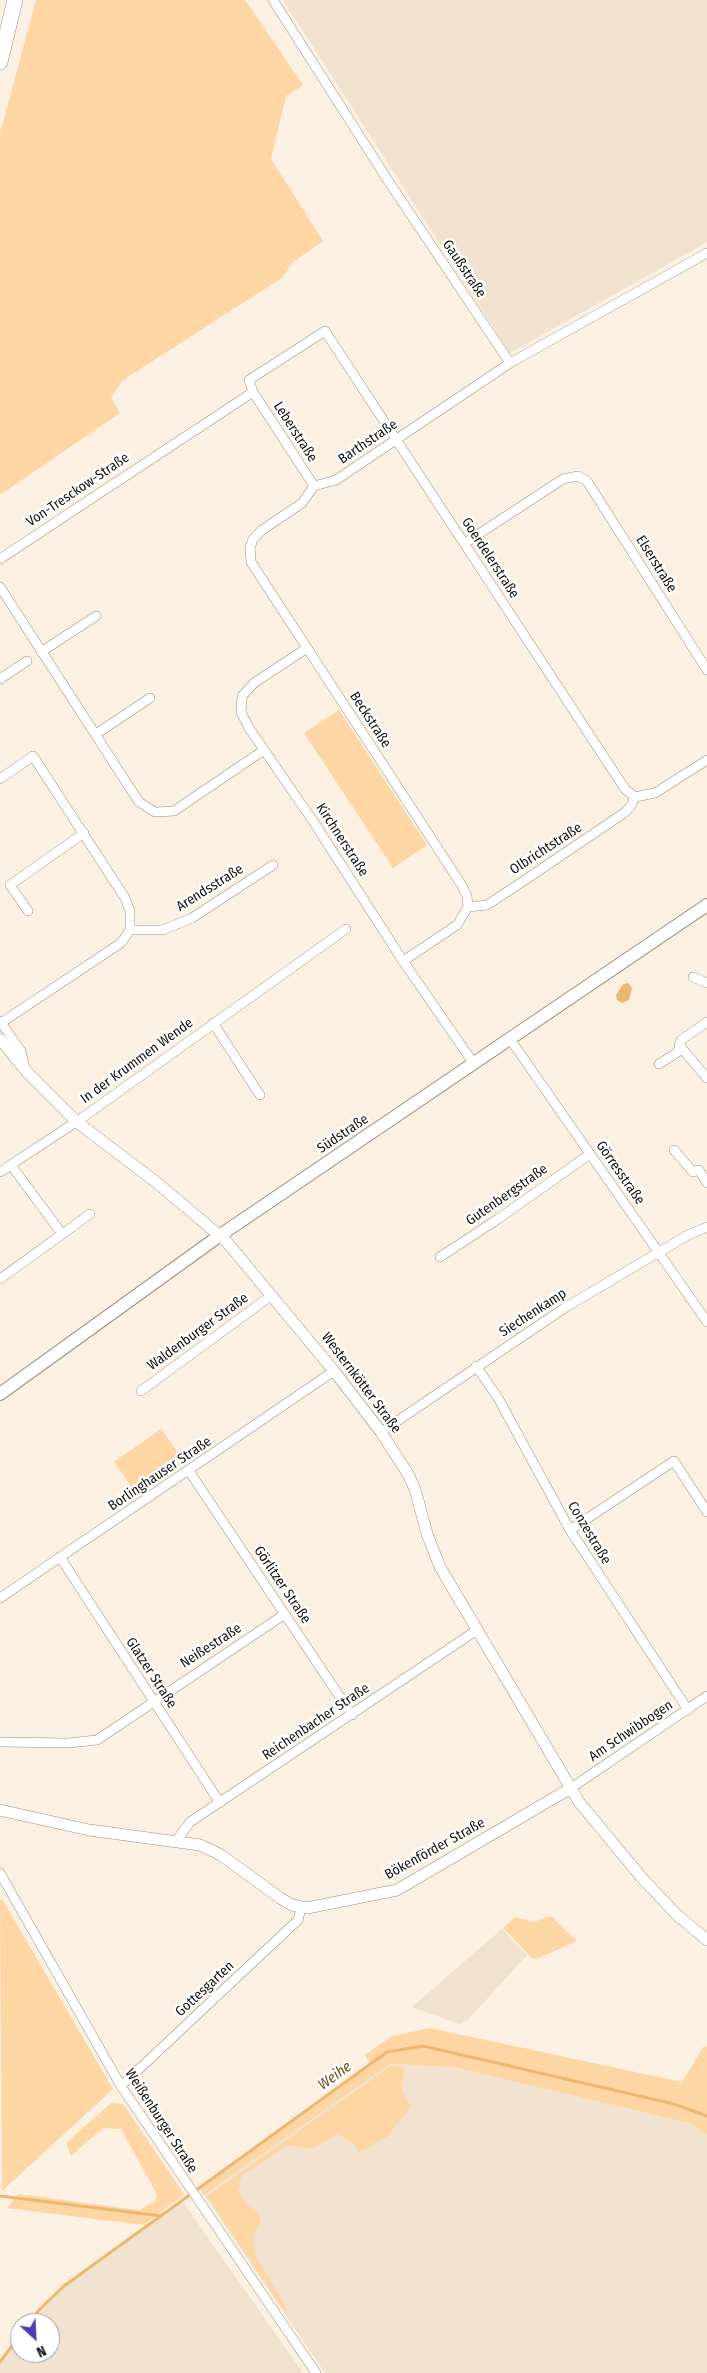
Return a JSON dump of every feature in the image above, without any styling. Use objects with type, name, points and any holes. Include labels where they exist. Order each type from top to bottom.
[{"type":"main road","points":[[0,62],[15,0]]},
{"type":"main road","name":"Südstraße","points":[[0,1394],[220,1236],[707,905]]},
{"type":"street","name":"Gaußstraße","points":[[273,0],[382,171],[510,363]]},
{"type":"street","points":[[510,363],[707,252]]},
{"type":"street","name":"Goerdelerstraße","points":[[253,392],[249,380],[325,331],[625,789],[635,797]]},
{"type":"street","name":"Barthstraße","points":[[314,486],[336,480],[510,363]]},
{"type":"street","name":"Von-Tresckow-Straße","points":[[0,559],[253,392]]},
{"type":"street","name":"Leberstraße","points":[[253,392],[314,486]]},
{"type":"street","name":"Elserstraße","points":[[465,543],[563,479],[578,476],[587,481],[707,670]]},
{"type":"street","name":"Beckstraße","points":[[314,486],[302,503],[262,530],[253,539],[250,548],[250,562],[461,884],[467,896],[468,907]]},
{"type":"street","points":[[0,587],[139,802],[155,812],[174,811],[264,750]]},
{"type":"street","points":[[41,652],[96,616]]},
{"type":"street","name":"Kirchnerstraße","points":[[307,648],[254,683],[242,696],[241,712],[403,961],[474,1064]]},
{"type":"street","points":[[0,679],[28,661]]},
{"type":"street","points":[[96,734],[150,698]]},
{"type":"street","points":[[0,778],[33,756],[125,898],[130,911],[130,930],[120,943],[0,1022]]},
{"type":"street","points":[[635,797],[655,793],[707,760]]},
{"type":"street","name":"Olbrichtstraße","points":[[468,907],[476,908],[487,905],[522,882],[624,813],[631,806],[635,797]]},
{"type":"street","points":[[28,911],[10,885],[84,834]]},
{"type":"street","name":"Arendsstraße","points":[[130,930],[163,930],[192,918],[273,865]]},
{"type":"street","points":[[403,961],[457,925],[464,917],[468,907]]},
{"type":"street","name":"In der Krummen Wende","points":[[4,1167],[77,1122],[346,929]]},
{"type":"street","points":[[693,977],[707,983]]},
{"type":"street","name":"Westernkötter Straße","points":[[0,1022],[21,1051],[26,1071]]},
{"type":"street","points":[[659,1064],[678,1052],[681,1040],[707,1022]]},
{"type":"street","name":"In der Krummen Wende","points":[[213,1023],[260,1095]]},
{"type":"street","name":"Westernkötter Straße","points":[[0,1039],[26,1071],[77,1122],[156,1182],[220,1236],[272,1295],[334,1371],[380,1432],[408,1474],[415,1489],[426,1534],[440,1567],[571,1788]]},
{"type":"street","name":"Görresstraße","points":[[510,1039],[707,1322]]},
{"type":"street","points":[[679,1045],[707,1078]]},
{"type":"street","points":[[674,1150],[693,1172],[698,1170],[707,1183]]},
{"type":"street","name":"Gutenbergstraße","points":[[440,1256],[498,1219],[590,1154]]},
{"type":"street","points":[[4,1167],[62,1234]]},
{"type":"street","points":[[0,1279],[90,1214]]},
{"type":"street","name":"Siechenkamp","points":[[380,1432],[566,1307],[658,1252],[688,1235],[707,1227]]},
{"type":"street","name":"Waldenburger Straße","points":[[141,1391],[272,1295]]},
{"type":"street","name":"Conzestraße","points":[[476,1366],[498,1398],[570,1530],[688,1710]]},
{"type":"street","name":"Borlinghauser Straße","points":[[0,1598],[334,1371]]},
{"type":"street","points":[[570,1530],[674,1461],[707,1512]]},
{"type":"street","name":"Görlitzer Straße","points":[[189,1471],[352,1715]]},
{"type":"street","name":"Glatzer Straße","points":[[60,1557],[220,1803]]},
{"type":"street","name":"Neißestraße","points":[[154,1702],[158,1697],[285,1614]]},
{"type":"street","name":"Reichenbacher Straße","points":[[176,1841],[190,1822],[477,1630]]},
{"type":"street","name":"Am Schwibbogen","points":[[571,1788],[707,1696]]},
{"type":"street","points":[[0,1742],[68,1743],[97,1740],[154,1702]]},
{"type":"street","points":[[571,1788],[590,1817],[642,1878],[677,1915],[707,1940]]},
{"type":"street","name":"Bökenförder Straße","points":[[301,1908],[397,1890],[571,1788]]},
{"type":"street","points":[[0,1810],[89,1830],[200,1845],[221,1855],[280,1898],[301,1908]]},
{"type":"street","name":"Weißenburger Straße","points":[[0,1872],[120,2086],[196,2200],[316,2373]]},
{"type":"street","name":"Gottesgarten","points":[[120,2086],[298,1920],[301,1908]]},
{"type":"shaded area","points":[[36,0],[245,0],[303,85],[286,96],[271,159],[323,241],[292,263],[282,278],[123,380],[111,397],[120,413],[0,495],[0,134]]},
{"type":"shaded area","points":[[283,0],[707,0],[707,242],[510,353]]},
{"type":"shaded area","points":[[339,710],[427,845],[393,868],[304,733]]},
{"type":"shaded area","points":[[628,983],[632,988],[629,1000],[622,1003],[617,1000],[616,995],[623,984]]},
{"type":"shaded area","points":[[161,1429],[185,1462],[137,1495],[114,1462]]},
{"type":"shaded area","points":[[2,1899],[113,2089],[2,2191],[0,1900]]},
{"type":"shaded area","points":[[551,1916],[577,1941],[537,1959],[532,1958],[503,1928],[515,1917],[533,1922]]},
{"type":"shaded area","points":[[502,1929],[527,1955],[467,2021],[459,2024],[412,2007]]},
{"type":"shaded area","points":[[430,2028],[682,2082],[704,2046],[707,2047],[707,2135],[693,2124],[453,2067],[390,2064],[204,2195],[200,2189],[371,2065],[365,2055],[392,2036]]},
{"type":"shaded area","points":[[390,2064],[453,2067],[693,2124],[707,2135],[707,2373],[325,2373],[204,2195]]},
{"type":"shaded area","points":[[391,2066],[404,2067],[402,2091],[411,2106],[387,2137],[358,2153],[356,2146],[338,2134],[312,2149],[287,2145],[242,2176],[238,2192],[248,2205],[259,2214],[261,2222],[255,2231],[253,2243],[256,2256],[288,2310],[285,2312],[207,2196]]},
{"type":"shaded area","points":[[111,2103],[123,2104],[184,2194],[144,2225],[7,2208],[18,2194],[139,2210],[154,2202],[157,2194],[121,2129],[103,2128],[71,2156],[66,2143]]},
{"type":"shaded area","points":[[182,2201],[303,2373],[0,2373],[0,2362],[10,2348],[10,2363],[60,2363],[60,2313],[37,2313],[64,2286]]},
{"type":"waterway","name":"Weihe","points":[[37,2313],[64,2286],[387,2052],[423,2046],[674,2104],[707,2116]]},
{"type":"waterway","name":"Weihe","points":[[0,2196],[161,2216]]},
{"type":"waterway","points":[[0,2362],[10,2348]]}]
